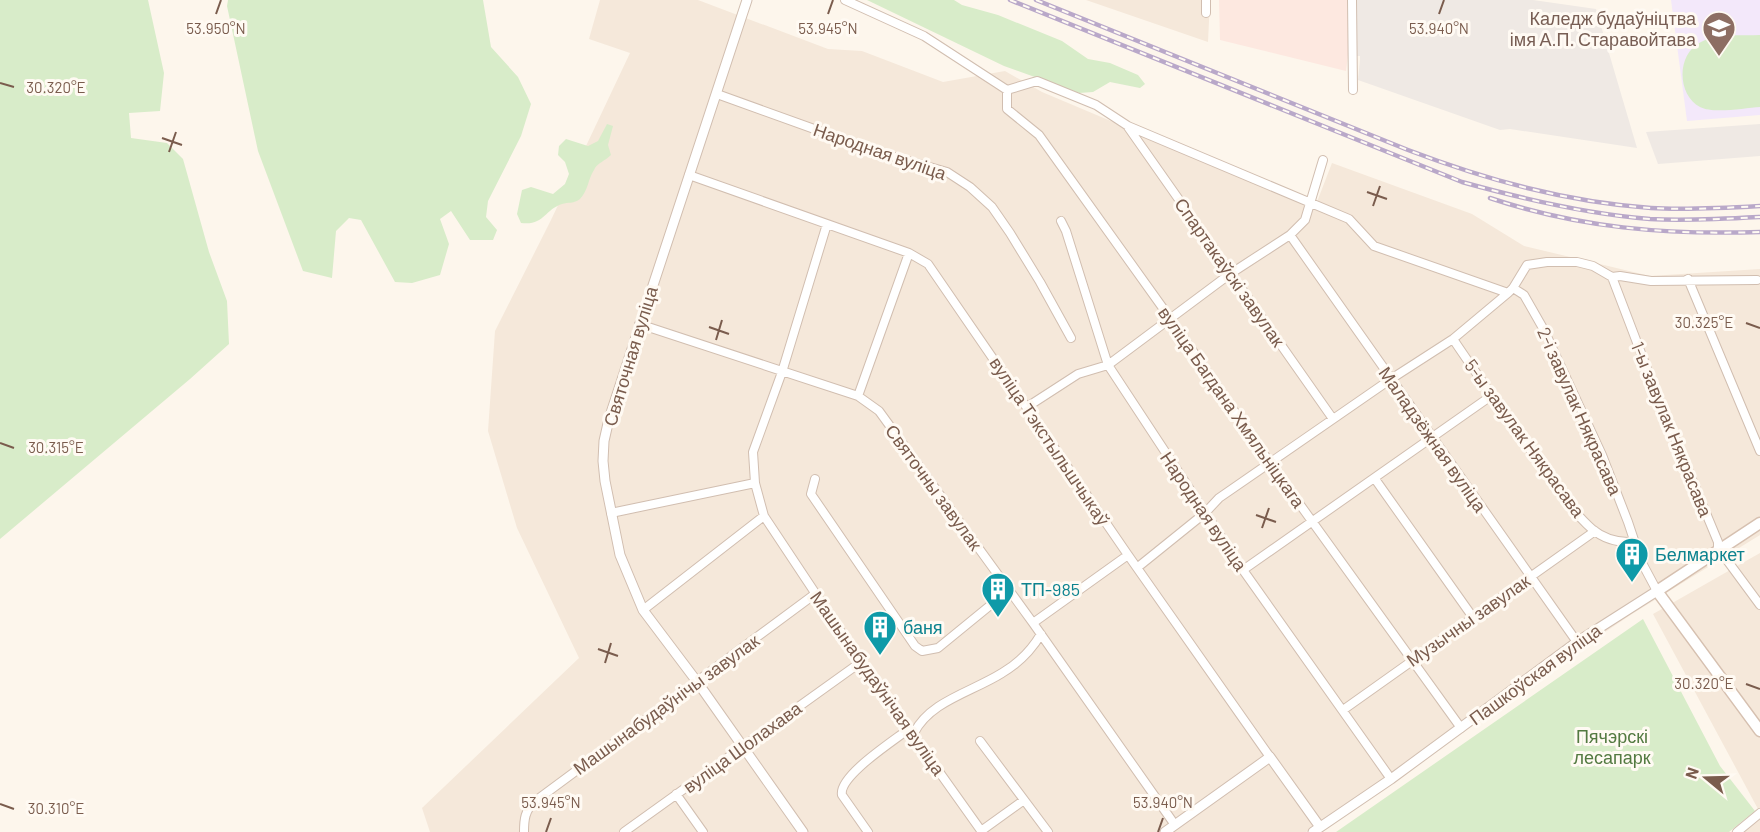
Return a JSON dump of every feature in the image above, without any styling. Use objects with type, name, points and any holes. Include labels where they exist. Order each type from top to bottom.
[{"type":"main road","name":"Пашкоўская вуліца","points":[[1656,591],[1760,523]]},
{"type":"main road","name":"2-і завулак Някрасава","points":[[1656,591],[1760,731]]},
{"type":"street","name":"Святочная вуліца","points":[[747,0],[609,419],[604,441],[603,461],[620,555],[643,610],[698,683],[803,832]]},
{"type":"street","points":[[845,0],[924,36],[1007,90],[1037,81],[1096,105],[1128,126]]},
{"type":"street","points":[[1206,0],[1206,13]]},
{"type":"street","points":[[1352,0],[1353,90]]},
{"type":"street","name":"вуліца Багдана Хмяльніцкага","points":[[1007,90],[1007,109],[1038,135],[1461,728]]},
{"type":"street","name":"Народная вуліца","points":[[717,94],[881,153],[947,172],[970,186],[992,207],[1010,233],[1071,338]]},
{"type":"street","name":"2-і завулак Някрасава","points":[[1128,126],[1349,219],[1374,246],[1524,295],[1544,330],[1602,455],[1641,561],[1656,591]]},
{"type":"street","name":"Спартакаўскі завулак","points":[[1128,126],[1333,419]]},
{"type":"street","points":[[1027,407],[1078,374],[1108,365],[1230,274],[1290,236],[1305,220],[1323,160]]},
{"type":"street","name":"вуліца Тэкстыльшчыкаў","points":[[689,175],[909,253],[928,264],[1270,758],[1317,830]]},
{"type":"street","name":"Народная вуліца","points":[[1061,221],[1108,365],[1243,570],[1390,779]]},
{"type":"street","name":"Машынабудаўнічая вуліца","points":[[827,225],[782,372],[753,452],[754,483],[764,516],[861,662],[982,831]]},
{"type":"street","name":"Маладзёжная вуліца","points":[[1290,236],[1577,642]]},
{"type":"street","points":[[639,324],[858,396],[909,253]]},
{"type":"street","points":[[1138,567],[1205,513],[1219,498],[1453,339],[1510,290],[1527,265],[1577,262],[1593,266],[1612,277],[1651,280],[1759,281]]},
{"type":"street","name":"1-ы завулак Някрасава","points":[[1612,277],[1657,395],[1718,542],[1718,549],[1760,605]]},
{"type":"street","points":[[1688,279],[1760,451]]},
{"type":"street","name":"5-ы завулак Някрасава","points":[[1453,339],[1554,484],[1594,531],[1618,543],[1635,542]]},
{"type":"street","name":"Святочны завулак","points":[[858,396],[879,411],[1010,590],[1175,825]]},
{"type":"street","points":[[1243,570],[1491,396]]},
{"type":"street","points":[[815,479],[811,494],[915,646],[922,651],[938,648],[1010,590]]},
{"type":"street","points":[[1375,479],[1472,616]]},
{"type":"street","points":[[611,513],[754,483]]},
{"type":"street","points":[[643,610],[764,516]]},
{"type":"street","name":"Музычны завулак","points":[[1342,710],[1594,531]]},
{"type":"street","points":[[1033,623],[1128,555]]},
{"type":"street","name":"Пашкоўская вуліца","points":[[1317,830],[1577,642],[1656,591]]},
{"type":"street","name":"Машынабудаўнічы завулак","points":[[524,832],[527,809],[534,802],[816,594]]},
{"type":"street","points":[[868,832],[842,795],[843,783],[854,771],[912,731],[931,711],[1014,665],[1030,652],[1041,634]]},
{"type":"street","name":"вуліца Шолахава","points":[[624,832],[861,662]]},
{"type":"street","points":[[980,741],[1048,832]]},
{"type":"street","points":[[1165,832],[1270,758]]},
{"type":"street","points":[[676,794],[703,832]]},
{"type":"street","points":[[982,831],[1024,800]]},
{"type":"street","points":[[1737,832],[1758,817]]},
{"type":"shaded area","points":[[600,0],[698,0],[828,49],[862,51],[943,82],[1005,71],[1042,92],[1315,207],[1332,163],[1472,214],[1524,246],[1650,276],[1760,269],[1760,535],[1632,614],[1306,832],[430,832],[422,808],[579,658],[517,528],[488,431],[495,331],[551,220],[630,53],[589,39]]},
{"type":"shaded area","points":[[1086,0],[1210,0],[1208,42]]},
{"type":"shaded area","points":[[1219,0],[1347,0],[1349,47],[1346,71],[1220,40]]},
{"type":"shaded area","points":[[1357,0],[1533,0],[1596,9],[1637,148],[1510,129],[1500,130],[1358,80],[1360,56],[1357,56]]},
{"type":"shaded area","name":"Каледж будаўніцтва імя А.П. Старавойтава","points":[[1671,0],[1760,0],[1760,115],[1687,121]]},
{"type":"shaded area","points":[[1760,124],[1760,156],[1658,164],[1646,132]]},
{"type":"shaded area","points":[[1760,553],[1760,832],[1731,832],[1758,809],[1653,614]]},
{"type":"green space","points":[[0,0],[148,0],[164,73],[160,111],[129,113],[131,138],[167,143],[183,159],[209,252],[227,301],[229,344],[0,539]]},
{"type":"green space","points":[[228,0],[483,0],[491,47],[518,77],[531,104],[521,136],[488,201],[486,217],[497,230],[493,240],[470,240],[451,211],[440,219],[449,244],[440,275],[412,283],[395,282],[361,220],[349,218],[336,231],[332,278],[303,271],[258,151],[227,6]]},
{"type":"green space","points":[[867,0],[954,0],[962,5],[998,15],[1062,41],[1088,59],[1110,63],[1138,75],[1145,84],[1140,88],[1110,82],[1093,92],[1079,93],[1004,66]]},
{"type":"green space","points":[[1760,35],[1760,107],[1713,110],[1700,107],[1692,101],[1687,93],[1682,74],[1687,56],[1693,48],[1714,37]]},
{"type":"green space","points":[[607,124],[613,126],[608,145],[611,155],[595,168],[580,199],[556,207],[535,222],[521,223],[517,214],[522,190],[531,187],[553,194],[565,184],[569,174],[565,162],[558,155],[559,146],[566,139],[588,146],[598,141]]},
{"type":"green space","name":"Пячэрскі лесапарк","points":[[1643,619],[1720,766],[1755,811],[1729,832],[1336,832]]},
{"type":"railway","points":[[1010,0],[1462,182],[1555,205],[1626,217],[1678,220],[1760,217]]},
{"type":"railway","points":[[1036,0],[1408,150],[1497,180],[1558,195],[1619,205],[1678,209],[1760,206]]},
{"type":"railway","points":[[1490,198],[1590,223],[1691,232],[1760,232]]},
{"type":"place","name":"Каледж будаўніцтва імя А.П. Старавойтава","points":[[1719,57]]},
{"type":"place","name":"Белмаркет","points":[[1632,583]]},
{"type":"place","name":"ТП-985","points":[[998,618]]},
{"type":"place","name":"баня","points":[[880,656]]}]
